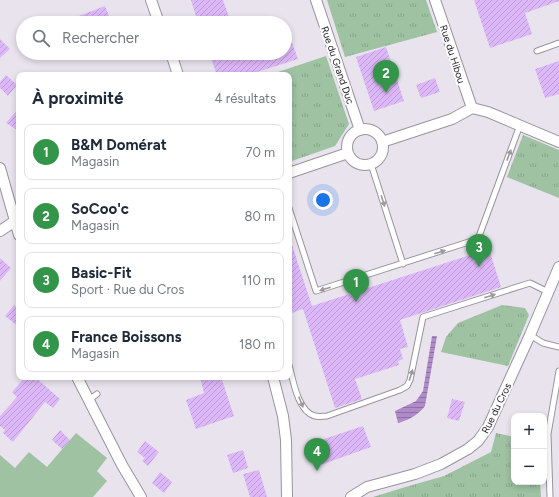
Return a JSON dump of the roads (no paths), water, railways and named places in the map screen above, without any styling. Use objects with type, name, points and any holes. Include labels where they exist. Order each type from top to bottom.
[{"type":"street","points":[[151,0],[157,16]]},
{"type":"street","name":"Rue du Grand Duc","points":[[316,0],[360,130]]},
{"type":"street","name":"Rue du Hibou","points":[[435,0],[472,108]]},
{"type":"street","points":[[173,60],[177,72]]},
{"type":"street","points":[[382,142],[452,118],[472,108],[488,112],[559,142]]},
{"type":"street","points":[[360,130],[375,133],[382,142],[382,153],[380,158],[371,164],[360,164],[351,158],[348,153],[348,142],[351,137],[360,130]]},
{"type":"street","points":[[292,172],[348,153]]},
{"type":"street","points":[[0,168],[16,224]]},
{"type":"street","points":[[0,231],[15,221]]},
{"type":"street","name":"Rue du Cros","points":[[351,497],[366,487],[415,474],[441,464],[478,442],[488,427],[559,267]]},
{"type":"street","points":[[79,380],[93,397],[122,465],[141,497]]},
{"type":"street","points":[[274,380],[283,416],[286,440],[287,497]]},
{"type":"lane","points":[[537,51],[559,43]]},
{"type":"lane","points":[[292,217],[316,292],[478,239],[520,125]]},
{"type":"lane","points":[[371,164],[403,264]]},
{"type":"lane","points":[[292,375],[304,409],[316,417],[327,416],[400,390],[406,386],[410,380],[413,369],[423,317],[530,284],[548,292]]},
{"type":"lane","points":[[530,335],[543,343],[559,347]]},
{"type":"lane","points":[[550,497],[548,434],[559,371]]},
{"type":"place","name":"SoCoo'c","points":[[386,93]]},
{"type":"place","name":"Basic-Fit","points":[[479,267]]},
{"type":"place","name":"B&M Domérat","points":[[356,302]]},
{"type":"place","name":"France Boissons","points":[[317,471]]}]
